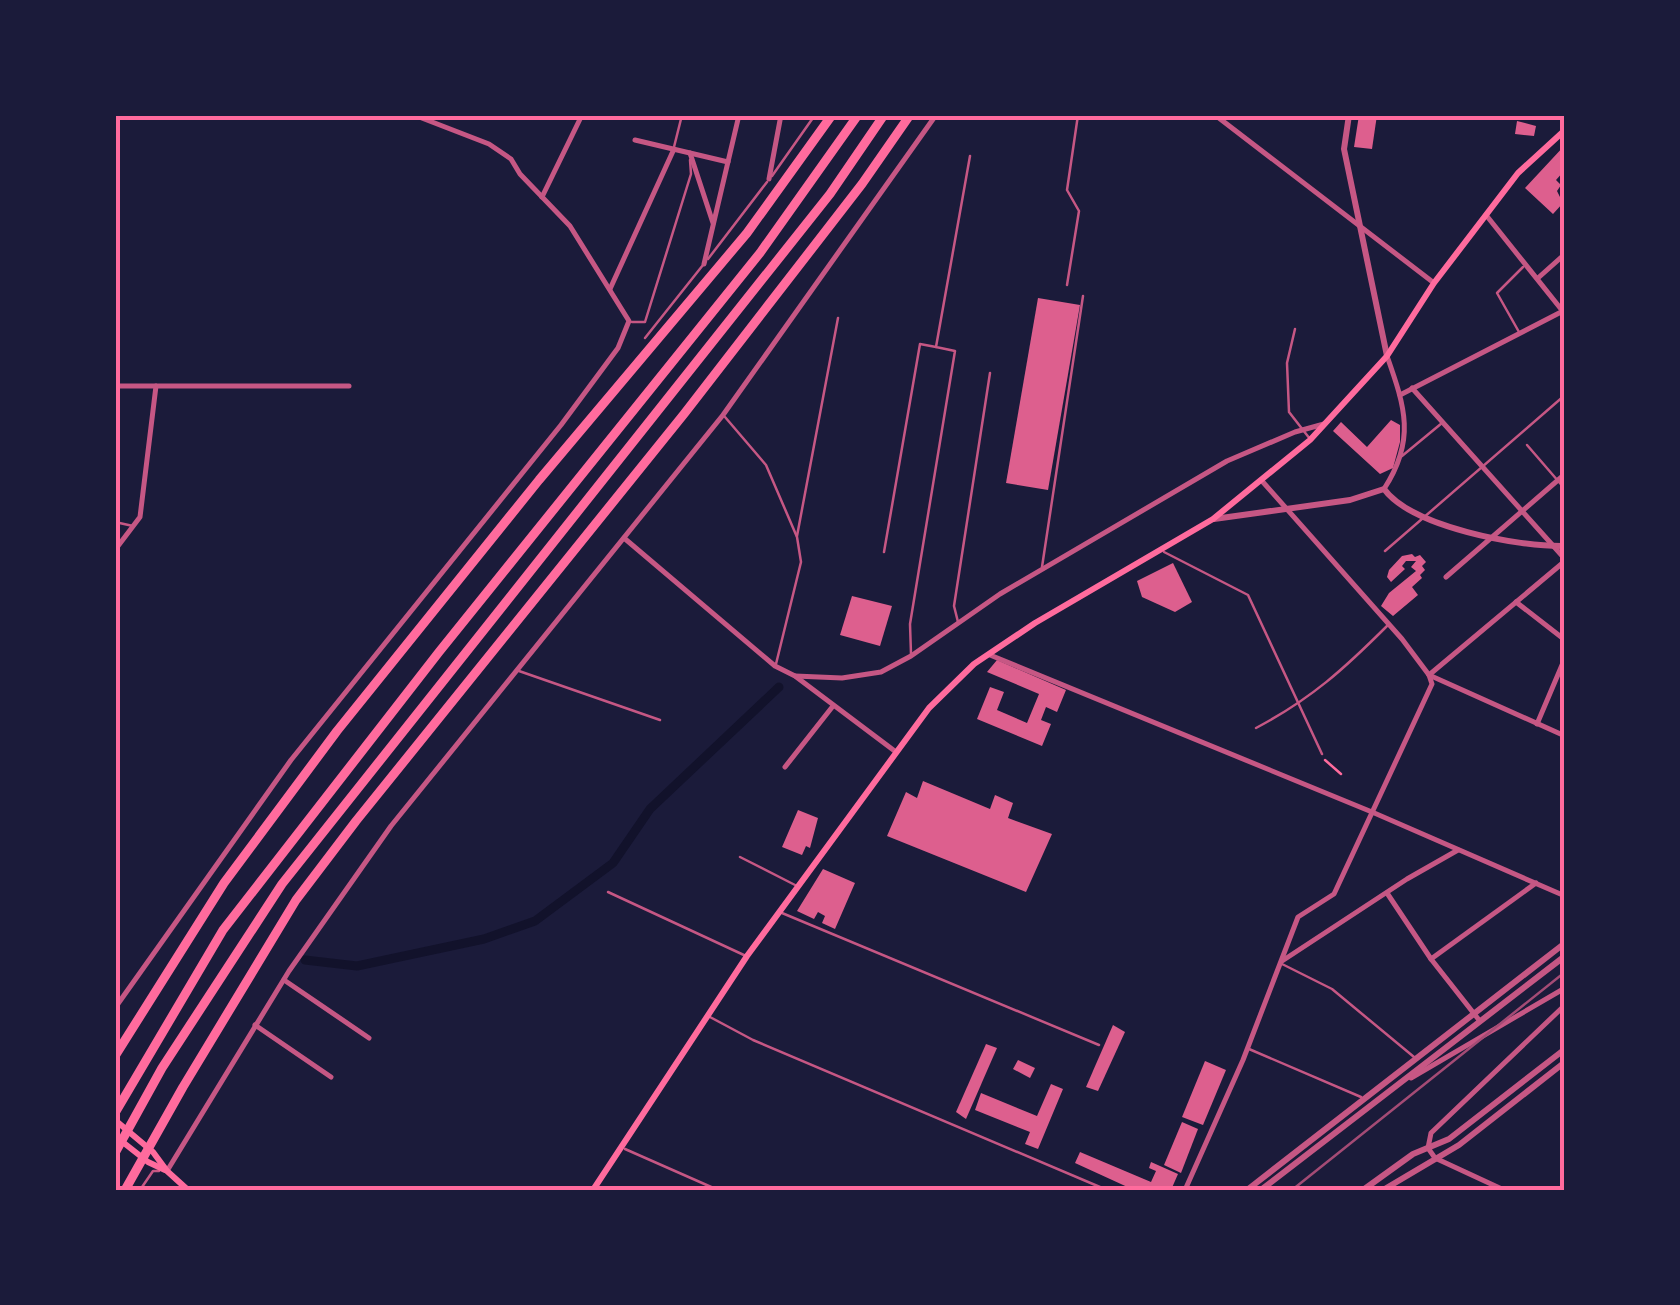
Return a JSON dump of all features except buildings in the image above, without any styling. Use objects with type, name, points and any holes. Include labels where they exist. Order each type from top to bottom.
[{"type":"highway","points":[[115,1056],[224,884],[337,731],[539,480],[747,233],[832,115]]},
{"type":"highway","points":[[117,1113],[223,930],[439,652],[760,253],[858,115]]},
{"type":"highway","points":[[115,1153],[162,1068],[282,884],[830,194],[884,115]]},
{"type":"highway","points":[[126,1190],[183,1086],[296,900],[356,820],[684,414],[862,184],[910,115]]},
{"type":"main road","points":[[592,1190],[748,956],[896,752],[952,683],[1035,623],[1213,519],[1310,440],[1387,356],[1434,283],[1518,173],[1565,130]]},
{"type":"main road","points":[[117,1113],[166,1171]]},
{"type":"main road","points":[[115,1136],[188,1190]]},
{"type":"street","points":[[115,1008],[291,760],[561,425],[627,330],[629,321],[570,226],[520,174],[511,159],[489,144],[414,115]]},
{"type":"street","points":[[542,198],[582,115]]},
{"type":"street","points":[[704,264],[739,115]]},
{"type":"street","points":[[769,179],[781,115]]},
{"type":"street","points":[[166,1171],[289,971],[391,826],[724,415],[936,115]]},
{"type":"street","points":[[1215,115],[1434,283]]},
{"type":"street","points":[[1213,519],[1350,500],[1384,489],[1395,471],[1406,429],[1344,149],[1349,115]]},
{"type":"street","points":[[635,140],[728,162]]},
{"type":"street","points":[[610,289],[674,150]]},
{"type":"street","points":[[690,153],[714,226]]},
{"type":"street","points":[[1400,395],[1564,311],[1486,215]]},
{"type":"street","points":[[1538,278],[1565,254]]},
{"type":"street","points":[[115,386],[348,386]]},
{"type":"street","points":[[115,550],[134,526],[144,500],[156,386]]},
{"type":"street","points":[[1412,388],[1565,560],[1428,675]]},
{"type":"street","points":[[795,676],[842,678],[871,674],[911,656],[1041,570],[1227,461],[1324,424]]},
{"type":"street","points":[[1446,577],[1565,474]]},
{"type":"street","points":[[1185,1190],[1248,1048],[1298,917],[1334,894],[1432,684],[1389,624],[1262,481]]},
{"type":"street","points":[[1384,489],[1392,501],[1457,531],[1565,546]]},
{"type":"street","points":[[624,538],[775,666],[795,676],[896,752]]},
{"type":"street","points":[[1516,602],[1565,640]]},
{"type":"street","points":[[990,654],[1565,896]]},
{"type":"street","points":[[1537,724],[1565,658]]},
{"type":"street","points":[[1428,675],[1565,736]]},
{"type":"street","points":[[785,767],[833,706]]},
{"type":"street","points":[[1280,963],[1386,892],[1458,850]]},
{"type":"street","points":[[1554,892],[1558,883]]},
{"type":"street","points":[[1431,959],[1536,884]]},
{"type":"street","points":[[1386,892],[1431,959],[1477,1016]]},
{"type":"street","points":[[1261,1190],[1565,943]]},
{"type":"street","points":[[1246,1190],[1415,1058],[1565,956]]},
{"type":"street","points":[[284,980],[369,1038]]},
{"type":"street","points":[[1382,1094],[1565,988]]},
{"type":"street","points":[[1504,1190],[1434,1158],[1428,1148],[1431,1133],[1564,1005],[1553,995]]},
{"type":"street","points":[[255,1025],[331,1077]]},
{"type":"street","points":[[1363,1190],[1413,1154],[1449,1139],[1565,1049]]},
{"type":"street","points":[[1384,1190],[1459,1145],[1565,1062]]},
{"type":"lane","points":[[674,150],[682,115]]},
{"type":"lane","points":[[645,338],[815,115]]},
{"type":"lane","points":[[1066,285],[1079,211],[1066,190],[1078,115]]},
{"type":"lane","points":[[630,322],[645,322],[691,174],[690,153]]},
{"type":"lane","points":[[936,347],[970,156]]},
{"type":"lane","points":[[1520,333],[1497,293],[1527,263]]},
{"type":"lane","points":[[1041,570],[1083,296]]},
{"type":"lane","points":[[797,537],[838,318]]},
{"type":"lane","points":[[1295,329],[1287,362],[1289,412],[1310,440]]},
{"type":"lane","points":[[884,552],[920,344],[955,351],[910,624],[911,656]]},
{"type":"lane","points":[[958,624],[954,606],[990,374]]},
{"type":"lane","points":[[1385,551],[1565,395]]},
{"type":"lane","points":[[724,415],[766,465],[797,537],[801,562],[775,666]]},
{"type":"lane","points":[[1399,458],[1444,422]]},
{"type":"lane","points":[[1527,445],[1565,489]]},
{"type":"lane","points":[[115,522],[134,526]]},
{"type":"lane","points":[[1162,551],[1248,595],[1322,754]]},
{"type":"lane","points":[[1256,728],[1300,704],[1389,624]]},
{"type":"lane","points":[[518,671],[660,720]]},
{"type":"lane","points":[[740,857],[798,886]]},
{"type":"lane","points":[[608,892],[748,956]]},
{"type":"lane","points":[[780,912],[1099,1044]]},
{"type":"lane","points":[[1280,963],[1332,989],[1415,1058]]},
{"type":"lane","points":[[706,1016],[785,1054],[1108,1190]]},
{"type":"lane","points":[[1248,1048],[1371,1103]]},
{"type":"lane","points":[[619,1146],[718,1190]]},
{"type":"lane","points":[[140,1190],[153,1171],[166,1171]]},
{"type":"path","points":[[1322,754],[1329,766],[1341,774]]},
{"type":"waterway","points":[[305,960],[357,966],[484,939],[535,921],[613,863],[650,809],[779,687]]},
{"type":"railway","points":[[1292,1190],[1565,972]]}]
